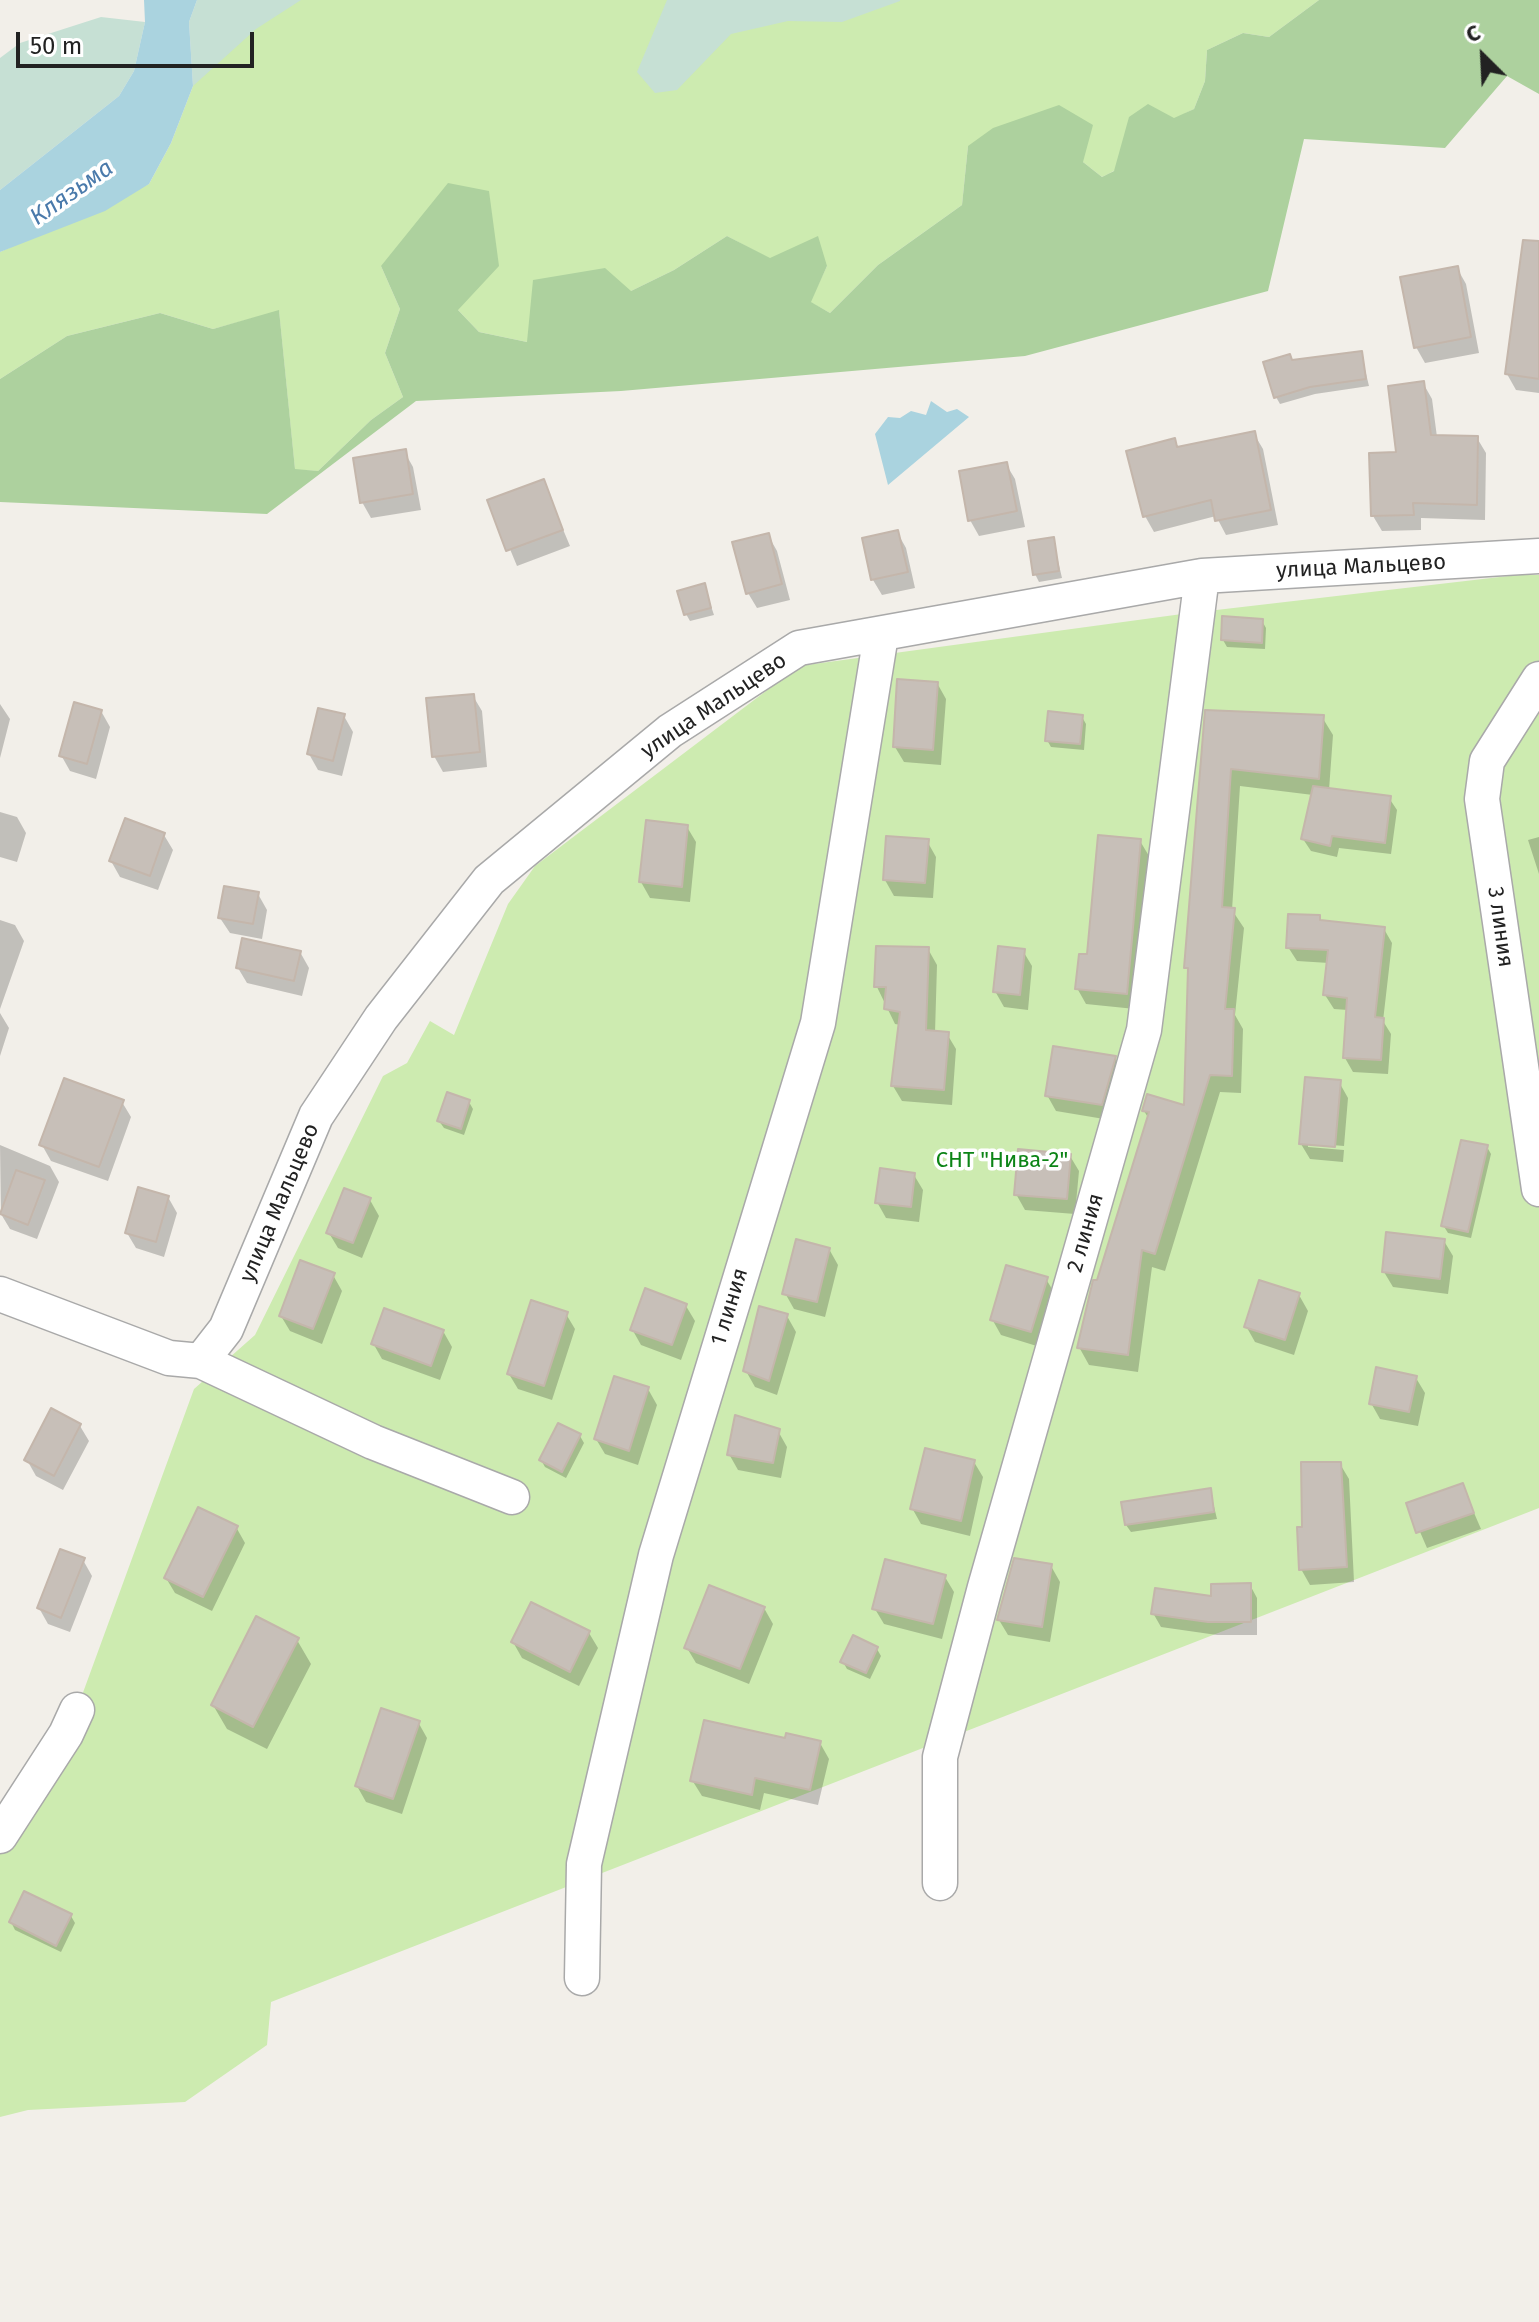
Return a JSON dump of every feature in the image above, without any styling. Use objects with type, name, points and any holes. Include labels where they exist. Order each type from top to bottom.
[{"type":"street","name":"улица Мальцево","points":[[201,1361],[226,1329],[316,1116],[381,1018],[489,880],[670,731],[799,648],[1202,576],[1539,556]]},
{"type":"street","name":"2 линия","points":[[940,1883],[940,1757],[985,1587],[1144,1030],[1181,765],[1202,576]]},
{"type":"street","name":"1 линия","points":[[582,1978],[584,1864],[656,1555],[818,1023],[859,749],[881,635]]},
{"type":"street","name":"3 линия","points":[[1539,679],[1487,761],[1482,799],[1539,1189]]},
{"type":"street","points":[[0,1294],[169,1358],[201,1361],[373,1442],[512,1497]]},
{"type":"street","points":[[0,1836],[66,1734],[77,1710]]},
{"type":"green space","points":[[197,0],[1319,0],[1269,37],[1243,33],[1207,50],[1205,81],[1194,109],[1169,124],[1126,162],[1102,177],[1083,162],[968,146],[962,205],[878,265],[830,313],[810,302],[827,266],[770,259],[727,236],[674,270],[527,342],[479,332],[458,310],[381,266],[400,309],[385,353],[403,397],[371,420],[318,471],[295,470],[279,311],[213,329],[160,313],[67,336],[0,379],[0,252],[149,184],[171,143],[193,86]]},
{"type":"green space","points":[[197,0],[301,0],[256,29],[193,86],[189,22]]},
{"type":"green space","points":[[667,0],[900,1],[842,22],[788,21],[731,34],[677,90],[655,93],[637,72]]},
{"type":"green space","points":[[1319,0],[1539,0],[1539,94],[1507,76],[1445,148],[1304,139],[1268,291],[1025,356],[621,391],[416,401],[267,514],[0,502],[0,379],[67,336],[160,313],[213,329],[279,310],[295,469],[318,471],[371,420],[403,397],[385,353],[400,309],[381,266],[448,183],[489,191],[499,266],[458,310],[479,332],[527,342],[533,280],[605,268],[631,291],[674,270],[727,236],[770,258],[818,236],[827,266],[811,302],[830,313],[878,265],[962,205],[968,146],[993,128],[1059,105],[1093,125],[1083,162],[1102,177],[1114,171],[1129,117],[1148,104],[1174,118],[1194,109],[1205,81],[1207,50],[1243,33],[1269,37]]},
{"type":"green space","points":[[101,17],[145,22],[134,71],[119,96],[0,190],[0,58],[20,43]]},
{"type":"green space","name":"СНТ \"Нива-2\"","points":[[1539,575],[1539,1508],[271,2002],[267,2045],[185,2102],[28,2110],[0,2117],[0,1845],[81,1698],[194,1389],[255,1335],[383,1076],[407,1063],[430,1021],[454,1035],[508,904],[535,866],[799,666],[1182,614]]},
{"type":"water","name":"Клязьма","points":[[144,0],[197,0],[189,22],[193,86],[171,143],[149,184],[105,211],[0,252],[0,190],[119,96],[134,71],[145,22]]},
{"type":"water","points":[[931,401],[947,412],[957,409],[969,417],[888,485],[875,434],[888,417],[900,418],[911,411],[926,415]]},
{"type":"building","points":[[1523,240],[1539,241],[1539,379],[1505,374]]},
{"type":"building","points":[[1458,266],[1471,337],[1414,348],[1400,277]]},
{"type":"building","points":[[1362,351],[1366,379],[1310,387],[1274,398],[1263,362],[1290,354],[1292,360]]},
{"type":"building","points":[[1424,381],[1431,435],[1478,436],[1477,505],[1413,503],[1414,515],[1371,516],[1369,453],[1396,452],[1388,386]]},
{"type":"building","points":[[1255,431],[1271,510],[1215,521],[1211,500],[1143,517],[1126,451],[1175,438],[1177,447]]},
{"type":"building","points":[[406,449],[413,494],[360,503],[353,458]]},
{"type":"building","points":[[1007,462],[1017,511],[968,521],[959,471]]},
{"type":"building","points":[[544,479],[563,530],[506,551],[487,500]]},
{"type":"building","points":[[898,530],[908,572],[871,580],[862,538]]},
{"type":"building","points":[[769,533],[782,584],[746,594],[732,542]]},
{"type":"building","points":[[1054,537],[1059,571],[1033,575],[1028,541]]},
{"type":"building","points":[[705,583],[711,608],[684,615],[677,591]]},
{"type":"building","points":[[1222,616],[1263,619],[1262,643],[1221,640]]},
{"type":"building","points":[[897,679],[938,682],[933,750],[893,747]]},
{"type":"building","points":[[474,694],[480,752],[432,757],[426,698]]},
{"type":"building","points":[[74,702],[102,710],[87,764],[59,756]]},
{"type":"building","points":[[318,708],[345,714],[333,761],[307,754]]},
{"type":"building","points":[[1205,710],[1324,715],[1319,779],[1231,769],[1222,907],[1235,908],[1225,1009],[1234,1009],[1232,1076],[1210,1075],[1155,1254],[1142,1250],[1128,1355],[1077,1348],[1093,1280],[1097,1280],[1149,1112],[1142,1111],[1147,1094],[1184,1105],[1188,968],[1184,968]]},
{"type":"building","points":[[1048,711],[1083,715],[1080,744],[1045,741]]},
{"type":"building","points":[[1313,786],[1391,796],[1385,843],[1332,836],[1330,846],[1301,839]]},
{"type":"building","points":[[125,818],[165,833],[150,876],[109,861]]},
{"type":"building","points":[[646,820],[688,825],[682,887],[639,882]]},
{"type":"building","points":[[1098,835],[1141,839],[1127,994],[1075,989],[1079,954],[1087,954]]},
{"type":"building","points":[[886,836],[929,839],[925,883],[883,880]]},
{"type":"building","points":[[224,886],[259,892],[253,924],[218,918]]},
{"type":"building","points":[[1288,914],[1320,915],[1320,920],[1385,927],[1375,1017],[1384,1018],[1381,1060],[1343,1058],[1347,998],[1323,995],[1328,950],[1286,948]]},
{"type":"building","points":[[242,938],[301,951],[294,981],[236,968]]},
{"type":"building","points":[[876,946],[929,947],[926,1030],[949,1032],[944,1090],[891,1086],[900,1012],[884,1009],[886,987],[874,987]]},
{"type":"building","points":[[998,946],[1025,949],[1020,995],[993,992]]},
{"type":"building","points":[[1053,1046],[1116,1056],[1102,1105],[1045,1096]]},
{"type":"building","points":[[1305,1077],[1341,1080],[1335,1147],[1299,1144]]},
{"type":"building","points":[[64,1078],[124,1100],[99,1167],[39,1145]]},
{"type":"building","points":[[447,1092],[470,1100],[461,1129],[437,1121]]},
{"type":"building","points":[[1461,1140],[1488,1145],[1468,1232],[1441,1226]]},
{"type":"building","points":[[1018,1149],[1071,1154],[1067,1199],[1014,1195]]},
{"type":"building","points":[[880,1168],[915,1173],[911,1207],[875,1203]]},
{"type":"building","points":[[16,1170],[45,1180],[28,1225],[0,1214]]},
{"type":"building","points":[[138,1187],[169,1196],[156,1242],[125,1233]]},
{"type":"building","points":[[344,1188],[371,1198],[353,1243],[326,1233]]},
{"type":"building","points":[[1386,1232],[1445,1239],[1440,1279],[1382,1272]]},
{"type":"building","points":[[796,1239],[830,1248],[817,1302],[782,1294]]},
{"type":"building","points":[[300,1260],[335,1273],[313,1329],[279,1316]]},
{"type":"building","points":[[1006,1265],[1048,1277],[1031,1332],[990,1320]]},
{"type":"building","points":[[1259,1280],[1300,1293],[1285,1340],[1244,1327]]},
{"type":"building","points":[[645,1288],[687,1304],[672,1345],[630,1330]]},
{"type":"building","points":[[531,1300],[568,1312],[544,1386],[507,1374]]},
{"type":"building","points":[[759,1306],[788,1314],[769,1381],[743,1371]]},
{"type":"building","points":[[384,1308],[444,1330],[431,1366],[371,1344]]},
{"type":"building","points":[[1376,1367],[1417,1376],[1409,1412],[1369,1404]]},
{"type":"building","points":[[614,1376],[649,1387],[629,1451],[594,1439]]},
{"type":"building","points":[[51,1408],[81,1424],[54,1476],[24,1460]]},
{"type":"building","points":[[735,1415],[780,1429],[773,1463],[727,1455]]},
{"type":"building","points":[[558,1423],[581,1434],[562,1472],[539,1460]]},
{"type":"building","points":[[925,1448],[975,1460],[961,1521],[910,1509]]},
{"type":"building","points":[[1301,1462],[1341,1462],[1347,1567],[1299,1570],[1297,1527],[1302,1527]]},
{"type":"building","points":[[1463,1483],[1474,1513],[1416,1533],[1406,1503]]},
{"type":"building","points":[[1211,1488],[1214,1512],[1125,1525],[1121,1502]]},
{"type":"building","points":[[198,1507],[238,1526],[203,1597],[164,1578]]},
{"type":"building","points":[[60,1549],[85,1558],[61,1618],[37,1608]]},
{"type":"building","points":[[1014,1558],[1052,1564],[1042,1627],[997,1620]]},
{"type":"building","points":[[885,1559],[946,1575],[933,1624],[872,1609]]},
{"type":"building","points":[[1251,1583],[1251,1622],[1208,1622],[1151,1614],[1155,1588],[1211,1596],[1211,1584]]},
{"type":"building","points":[[709,1585],[765,1607],[740,1669],[684,1648]]},
{"type":"building","points":[[531,1602],[590,1631],[570,1672],[511,1642]]},
{"type":"building","points":[[256,1616],[299,1638],[253,1727],[211,1705]]},
{"type":"building","points":[[853,1635],[878,1647],[866,1673],[840,1662]]},
{"type":"building","points":[[381,1708],[420,1721],[393,1799],[355,1786]]},
{"type":"building","points":[[704,1720],[785,1738],[786,1733],[821,1741],[810,1790],[755,1778],[752,1795],[690,1781]]},
{"type":"building","points":[[24,1891],[72,1914],[56,1946],[9,1922]]}]
